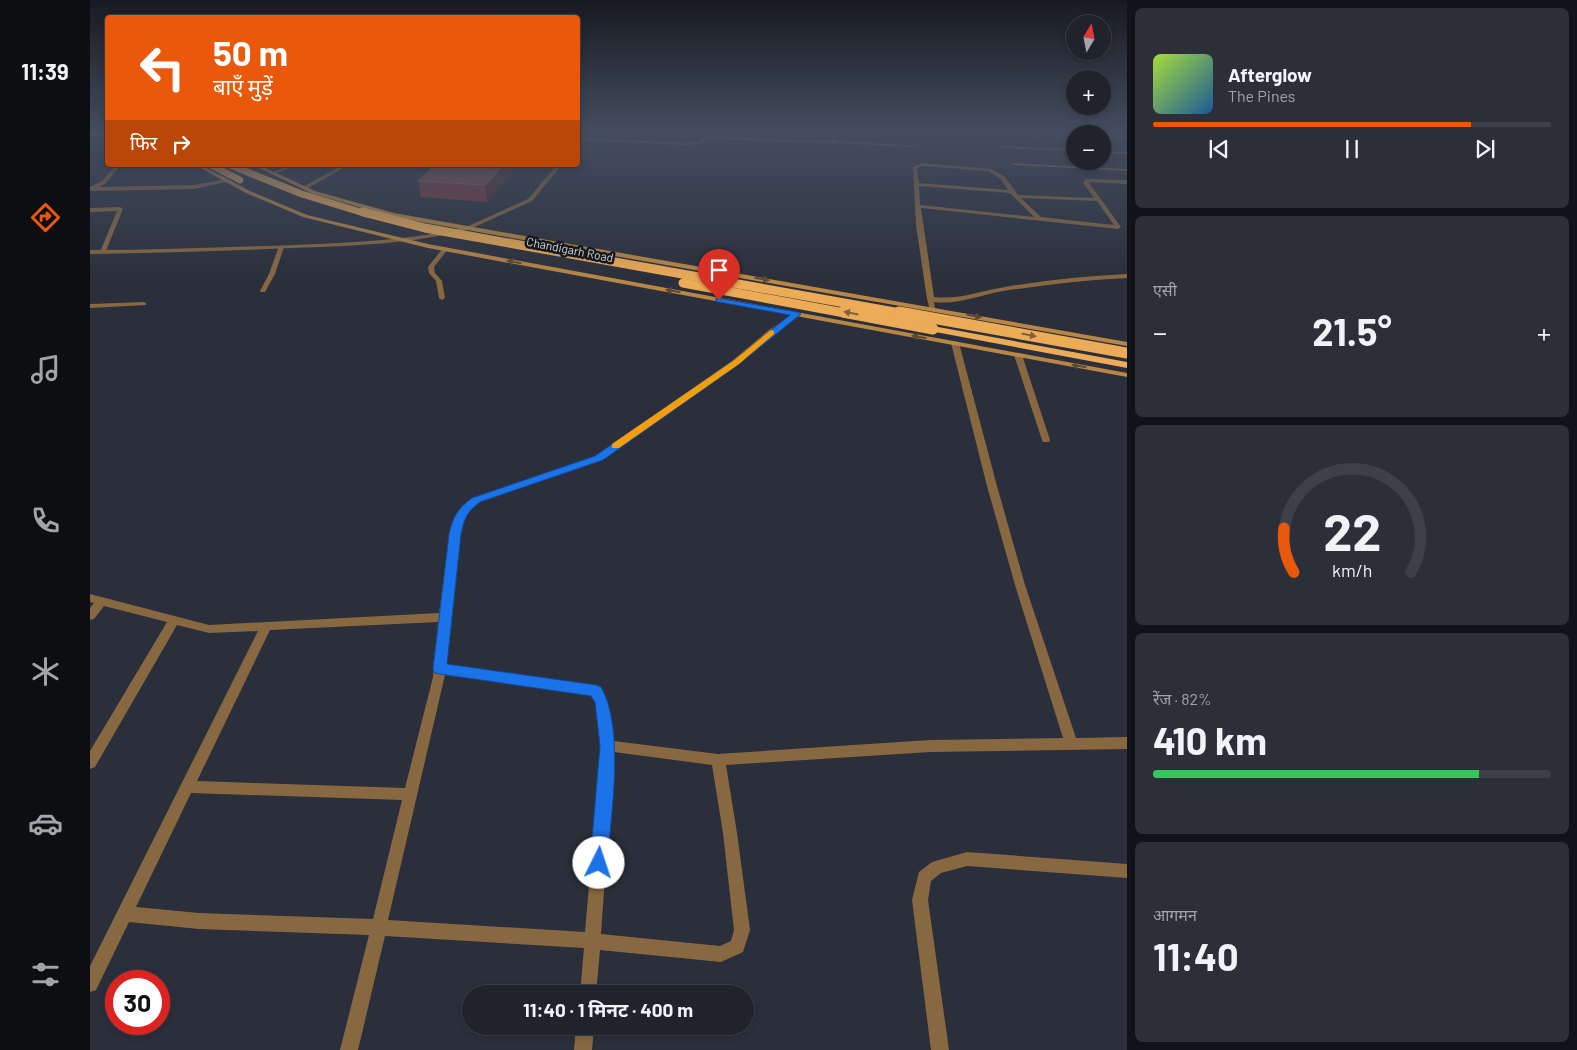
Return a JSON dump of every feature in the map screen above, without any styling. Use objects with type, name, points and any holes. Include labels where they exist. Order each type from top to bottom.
[{"type":"highway","points":[[244,182],[304,205]]},
{"type":"highway","points":[[266,182],[313,199],[425,228],[896,310],[1127,353]]},
{"type":"highway","name":"Chandigarh Road","points":[[313,208],[363,222],[933,329]]},
{"type":"highway","points":[[933,329],[1127,364]]},
{"type":"main road","points":[[229,182],[305,216],[445,249],[1127,375]]},
{"type":"main road","points":[[291,182],[313,192],[392,215],[1127,344]]},
{"type":"street","points":[[91,189],[104,182]]},
{"type":"street","points":[[91,189],[194,187],[222,182]]},
{"type":"street","points":[[304,188],[315,182]]},
{"type":"street","points":[[90,252],[153,252],[409,241],[468,228],[530,200],[545,182]]},
{"type":"street","points":[[1005,182],[1038,217]]},
{"type":"street","points":[[1086,182],[1118,226]]},
{"type":"street","points":[[932,309],[917,206],[916,184],[1099,200]]},
{"type":"street","points":[[917,206],[1127,227]]},
{"type":"street","points":[[90,210],[120,209],[103,252]]},
{"type":"street","points":[[263,291],[272,274],[280,247]]},
{"type":"street","points":[[442,298],[439,281],[432,273],[431,267],[445,249]]},
{"type":"street","points":[[930,299],[958,300],[982,292],[1127,276]]},
{"type":"street","points":[[90,306],[144,304]]},
{"type":"street","points":[[349,1050],[440,669],[444,617],[459,517],[465,508],[476,500],[599,458],[736,362],[797,314]]},
{"type":"street","points":[[955,343],[1017,576],[1071,744]]},
{"type":"street","points":[[1018,355],[1046,440]]},
{"type":"street","points":[[90,616],[96,599],[210,629],[444,617]]},
{"type":"street","points":[[90,763],[174,620]]},
{"type":"street","points":[[90,984],[266,627]]},
{"type":"street","points":[[440,669],[596,691],[602,702],[608,746],[589,985]]},
{"type":"street","points":[[608,746],[718,760],[930,746],[1127,743]]},
{"type":"street","points":[[126,914],[199,921],[288,923],[593,941],[720,954],[737,946],[742,930],[730,833],[718,760]]},
{"type":"street","points":[[188,787],[411,794]]},
{"type":"street","points":[[940,1050],[920,900],[924,877],[937,866],[967,859],[1127,871]]},
{"type":"street","points":[[583,1050],[584,1035]]},
{"type":"building","points":[[435,182],[488,182],[485,185]]},
{"type":"slow traffic","points":[[616,446],[736,362],[771,333]]},
{"type":"route","points":[[599,863],[608,746],[602,702],[596,691],[440,669],[444,617],[455,534],[459,517],[465,508],[476,500],[599,458],[736,362],[797,314],[719,300]]}]
